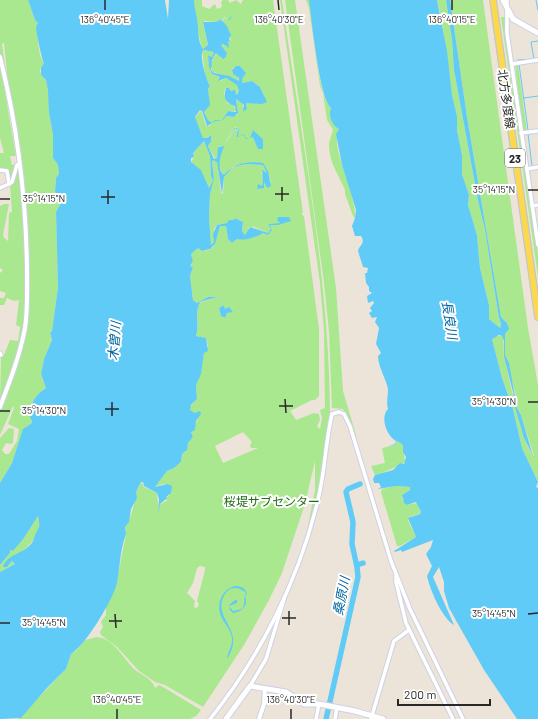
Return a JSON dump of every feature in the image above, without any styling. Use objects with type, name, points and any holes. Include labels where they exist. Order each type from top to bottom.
[{"type":"main road","name":"北方多度線","points":[[493,0],[538,316]]},
{"type":"main road","points":[[503,0],[513,19],[521,25],[538,33]]},
{"type":"main road","points":[[226,719],[250,686],[286,692],[304,704],[336,707],[382,719]]},
{"type":"street","points":[[507,0],[507,27],[521,133],[537,229],[538,245]]},
{"type":"street","points":[[0,57],[19,164],[26,242],[26,316],[22,344],[0,406]]},
{"type":"street","points":[[512,64],[538,60]]},
{"type":"street","points":[[521,133],[538,131]]},
{"type":"street","points":[[0,188],[12,182],[17,165],[19,164]]},
{"type":"street","points":[[527,169],[538,167]]},
{"type":"street","points":[[0,170],[7,171],[9,184]]},
{"type":"street","points":[[532,206],[538,205]]},
{"type":"street","points":[[250,686],[266,660],[285,594],[312,525],[318,502],[332,414],[341,412],[346,417],[396,574],[410,609],[463,719]]},
{"type":"street","points":[[396,574],[396,582],[403,614],[409,630],[453,719]]},
{"type":"street","points":[[210,719],[250,660],[285,594]]},
{"type":"street","points":[[372,717],[394,641],[409,630]]},
{"type":"street","points":[[260,719],[264,704],[264,688]]},
{"type":"street","points":[[316,719],[320,705]]},
{"type":"street","points":[[335,719],[336,707]]},
{"type":"green space","points":[[0,0],[28,0],[35,20],[38,23],[36,27],[39,51],[44,63],[40,70],[41,75],[46,80],[49,92],[49,113],[53,135],[53,158],[58,165],[59,175],[56,178],[55,192],[59,197],[60,206],[56,212],[58,287],[52,331],[50,334],[52,340],[44,359],[41,374],[46,388],[34,400],[30,411],[32,421],[21,436],[12,463],[0,483],[0,438],[9,428],[14,429],[13,443],[6,443],[2,450],[5,454],[9,454],[17,441],[19,429],[8,424],[14,408],[13,406],[0,435],[0,410],[11,381],[26,327],[26,210],[9,92],[4,43],[2,44],[8,86],[0,53]]},
{"type":"green space","name":"桜堤サブセンター","points":[[194,0],[202,0],[202,6],[209,9],[215,4],[217,9],[222,7],[221,2],[223,0],[228,0],[230,3],[236,0],[241,4],[243,0],[273,0],[303,213],[301,214],[304,216],[319,329],[319,396],[315,400],[312,400],[290,411],[296,420],[314,413],[319,414],[320,420],[317,426],[320,429],[322,418],[320,410],[325,408],[324,331],[320,283],[280,0],[282,0],[313,206],[319,257],[325,309],[330,412],[328,442],[325,458],[306,537],[315,490],[315,461],[305,504],[282,573],[244,645],[203,707],[165,685],[155,682],[139,671],[117,647],[101,635],[100,632],[103,627],[101,622],[106,615],[106,606],[116,585],[126,534],[125,527],[129,520],[141,481],[144,487],[157,493],[159,514],[159,505],[168,500],[166,497],[169,496],[169,485],[163,484],[155,487],[167,471],[174,468],[181,462],[182,454],[186,451],[188,443],[193,437],[191,432],[198,419],[195,413],[190,411],[190,407],[197,399],[196,385],[201,372],[204,353],[208,346],[206,338],[196,336],[198,327],[198,307],[199,303],[217,297],[208,297],[197,303],[193,300],[190,276],[193,267],[190,266],[193,261],[191,254],[198,248],[202,251],[209,250],[214,246],[220,226],[226,226],[228,239],[232,243],[237,239],[250,238],[263,233],[268,235],[272,229],[269,225],[271,229],[268,233],[254,227],[249,227],[247,234],[245,235],[242,231],[243,222],[235,218],[233,220],[229,220],[228,223],[217,225],[214,229],[214,242],[211,245],[209,217],[210,194],[214,179],[213,159],[217,161],[221,193],[223,194],[224,177],[233,167],[246,164],[263,165],[267,172],[266,174],[264,171],[261,172],[266,186],[271,182],[267,169],[262,163],[246,163],[236,165],[228,170],[225,175],[223,175],[219,165],[220,153],[235,128],[238,131],[236,135],[237,137],[239,130],[235,127],[224,146],[219,146],[217,158],[215,159],[208,146],[211,141],[211,136],[210,135],[206,139],[203,138],[195,118],[201,110],[206,126],[209,126],[212,123],[208,120],[204,112],[209,101],[208,89],[210,86],[205,75],[202,50],[214,52],[212,57],[208,55],[209,67],[212,74],[220,77],[220,81],[226,78],[238,85],[238,95],[236,91],[231,91],[229,88],[225,89],[224,94],[227,103],[234,105],[236,111],[228,111],[222,120],[226,116],[234,117],[238,114],[236,99],[243,104],[243,107],[247,108],[246,103],[264,95],[260,87],[252,81],[242,83],[245,72],[240,66],[236,66],[232,69],[233,74],[238,77],[239,81],[213,72],[211,64],[217,52],[221,58],[226,57],[227,53],[221,45],[223,44],[227,47],[228,41],[231,42],[229,30],[221,21],[225,18],[228,19],[225,17],[216,22],[204,21],[203,23],[208,46],[202,49],[194,9]],"holes":[[[224,305],[225,309],[233,311],[227,313],[225,318],[221,316],[219,308]],[[243,432],[252,442],[250,445],[251,448],[258,448],[223,463],[215,446]],[[200,566],[205,567],[205,570],[197,601],[199,604],[197,608],[194,607],[195,601],[187,593],[193,583],[197,568]]]},
{"type":"green space","points":[[285,0],[295,0],[336,288],[343,391],[356,435],[357,448],[343,409],[332,408],[329,332],[324,283]]},
{"type":"green space","points":[[306,0],[309,0],[310,4],[319,75],[326,101],[331,108],[333,123],[339,129],[337,137],[340,159],[352,196],[355,218],[329,151],[329,143],[333,130],[327,120],[323,93],[320,86],[309,8]]},
{"type":"green space","points":[[437,0],[446,0],[452,40],[454,70],[485,230],[501,324],[500,328],[489,319],[489,305],[480,268],[477,235],[468,205],[469,195],[462,174],[462,155],[457,130],[457,116],[452,95],[442,22]]},
{"type":"green space","points":[[450,0],[483,0],[528,328],[538,385],[538,482],[522,448],[513,409],[502,378],[492,339],[494,336],[502,336],[504,344],[504,357],[516,410],[525,440],[529,450],[534,456],[521,415],[517,408],[517,400],[505,355],[505,334],[508,329],[507,323],[501,317],[467,117]]},
{"type":"green space","points":[[491,13],[493,13],[512,151],[510,151]]},
{"type":"green space","points":[[499,17],[538,289],[538,300],[497,18]]},
{"type":"green space","points":[[501,17],[505,17],[538,254],[538,277]]},
{"type":"green space","points":[[0,64],[16,156],[10,156],[12,165],[16,165],[10,182],[7,170],[0,169],[0,153],[4,153],[0,138]]},
{"type":"green space","points":[[515,64],[518,64],[527,132],[522,131]]},
{"type":"green space","points":[[204,141],[210,156],[211,176],[213,180],[209,188],[198,168],[191,162],[194,157],[193,153]]},
{"type":"green space","points":[[18,166],[25,232],[24,326],[16,358],[0,403],[1,356],[4,355],[10,340],[18,341],[20,327],[16,325],[19,300],[14,301],[7,298],[4,305],[0,305],[0,298],[4,298],[6,293],[0,291],[0,273],[3,270],[0,268],[0,206],[9,204],[3,235],[8,241],[9,213],[12,212],[10,185]]},
{"type":"green space","points":[[397,441],[403,445],[405,462],[375,475],[371,466],[385,463],[382,448],[395,445]]},
{"type":"green space","points":[[395,486],[410,487],[410,490],[403,494],[402,499],[407,505],[417,503],[421,513],[410,517],[408,520],[416,537],[400,546],[397,546],[381,492],[382,489]]},
{"type":"green space","points":[[38,516],[38,530],[32,542],[22,552],[9,559],[8,566],[12,561],[15,564],[0,572],[0,565],[10,553],[10,550],[12,551],[24,538]]},
{"type":"green space","points":[[97,637],[103,638],[113,645],[134,669],[146,677],[155,688],[159,685],[201,710],[196,716],[190,719],[18,719],[66,669],[71,654],[77,650],[85,640]]},
{"type":"water","name":"木曽川","points":[[28,0],[165,0],[168,19],[169,0],[194,0],[199,38],[203,49],[208,45],[203,22],[216,22],[225,17],[221,20],[227,26],[231,35],[229,39],[231,42],[228,41],[229,48],[223,44],[221,45],[227,53],[226,57],[223,59],[216,53],[212,60],[211,70],[214,73],[229,76],[239,81],[239,78],[233,74],[232,70],[236,66],[240,66],[246,73],[242,79],[242,83],[252,81],[260,87],[267,102],[262,104],[246,103],[247,109],[243,112],[244,105],[236,99],[238,113],[234,117],[226,116],[223,120],[216,121],[207,126],[202,111],[200,110],[195,117],[203,138],[207,138],[211,135],[211,141],[208,146],[214,159],[217,158],[218,147],[224,146],[235,128],[225,145],[220,159],[221,171],[224,175],[233,168],[224,177],[222,194],[217,162],[213,160],[212,162],[214,179],[210,194],[209,217],[211,245],[214,242],[213,234],[217,225],[227,223],[229,220],[233,220],[235,218],[243,222],[242,231],[245,235],[250,227],[268,233],[271,229],[269,224],[280,223],[277,220],[278,217],[289,217],[291,221],[278,225],[270,225],[272,230],[268,235],[263,233],[250,239],[237,239],[232,243],[228,239],[226,226],[220,226],[215,244],[210,249],[202,251],[198,248],[191,254],[193,261],[190,266],[193,267],[190,276],[193,300],[197,303],[208,297],[217,297],[200,302],[197,310],[196,336],[206,338],[208,351],[204,353],[201,374],[196,385],[197,399],[191,405],[190,410],[195,413],[200,411],[201,414],[196,421],[195,430],[191,432],[193,437],[188,443],[187,450],[182,454],[181,462],[174,468],[167,471],[155,487],[167,484],[172,486],[171,493],[166,497],[168,500],[166,499],[160,504],[158,515],[159,499],[157,493],[144,486],[143,482],[141,482],[136,492],[137,498],[131,509],[129,522],[125,527],[126,534],[121,552],[117,583],[98,622],[84,642],[71,654],[66,669],[46,689],[21,718],[0,719],[0,572],[15,564],[12,561],[7,567],[3,567],[11,557],[24,550],[31,544],[39,524],[38,516],[24,538],[13,551],[10,550],[10,553],[0,565],[0,483],[12,463],[23,429],[32,422],[30,411],[32,403],[37,395],[46,388],[41,374],[44,359],[52,340],[50,333],[52,331],[58,287],[56,212],[60,205],[59,197],[55,192],[56,178],[59,174],[58,165],[53,158],[53,135],[49,113],[48,90],[46,80],[41,75],[41,68],[44,63],[36,30],[38,23],[35,20]],"holes":[[[203,50],[214,52],[212,57],[208,55],[209,67],[212,74],[220,77],[218,81],[226,78],[237,85],[239,91],[237,95],[235,90],[231,91],[229,88],[226,88],[226,100],[235,106],[236,112],[228,111],[222,120],[215,120],[212,123],[208,120],[204,112],[210,105],[208,89],[210,86],[202,62]],[[204,141],[210,156],[211,176],[213,180],[209,188],[201,170],[191,162],[191,158],[194,157],[193,153]]]},
{"type":"water","name":"長良川","points":[[309,0],[437,0],[447,51],[452,95],[457,116],[457,130],[462,155],[462,174],[469,195],[468,205],[477,235],[480,268],[489,305],[489,319],[500,328],[501,324],[485,230],[454,70],[452,40],[446,0],[450,0],[467,117],[501,317],[507,323],[509,329],[505,334],[505,355],[509,363],[517,408],[521,415],[533,456],[524,438],[515,407],[513,392],[504,357],[504,341],[502,336],[499,335],[492,339],[502,378],[513,409],[522,448],[538,482],[536,487],[538,488],[538,719],[517,719],[484,670],[449,608],[444,591],[444,582],[439,567],[433,577],[454,625],[441,610],[431,589],[427,576],[432,566],[426,554],[431,547],[433,540],[402,552],[401,550],[394,551],[416,537],[408,518],[420,514],[421,512],[416,502],[407,505],[404,503],[402,495],[410,490],[410,487],[396,486],[378,489],[381,487],[379,483],[374,483],[373,479],[375,475],[393,470],[400,463],[404,464],[406,457],[403,452],[403,445],[397,441],[395,445],[388,446],[395,444],[396,441],[389,435],[384,421],[384,417],[388,409],[388,390],[378,360],[378,356],[381,353],[376,344],[379,328],[375,322],[377,317],[372,318],[369,313],[372,311],[370,308],[374,303],[373,301],[368,303],[367,296],[372,293],[369,291],[369,287],[366,283],[365,273],[367,273],[368,268],[363,267],[358,251],[363,241],[361,236],[355,236],[352,226],[356,210],[342,165],[336,134],[339,129],[331,120],[331,108],[323,89],[314,40]]},
{"type":"water","points":[[235,128],[239,130],[238,136],[236,137],[238,130]]},
{"type":"water","points":[[253,130],[263,139],[263,149],[258,149],[253,137],[250,138]]},
{"type":"water","points":[[252,162],[263,163],[268,171],[271,186],[267,188],[264,182],[264,188],[257,189],[258,184],[262,186],[263,183],[262,170],[267,173],[263,165],[246,164],[234,167]]},
{"type":"water","points":[[224,305],[225,309],[229,307],[233,312],[227,313],[225,318],[221,316],[219,308]]},
{"type":"water","points":[[235,586],[241,587],[247,594],[245,596],[246,593],[242,590],[235,588],[229,590],[222,600],[222,612],[232,632],[233,638],[232,649],[227,659],[232,644],[232,638],[221,616],[219,607],[221,598],[227,590]]},
{"type":"water","points":[[245,596],[246,602],[244,608],[242,610],[233,613],[229,606],[233,611],[242,609]]},
{"type":"water","points":[[235,600],[237,600],[237,603],[229,606]]},
{"type":"waterway","points":[[536,0],[538,10]]},
{"type":"waterway","points":[[518,60],[534,59],[531,42],[538,41]]},
{"type":"waterway","points":[[519,64],[528,130]]},
{"type":"waterway","points":[[524,98],[538,96]]},
{"type":"waterway","points":[[531,134],[528,134],[532,166]]},
{"type":"waterway","name":"桑原川","points":[[326,719],[358,577],[352,544],[353,522],[346,492],[348,489],[360,484]]},
{"type":"waterway","name":"桑原川","points":[[357,565],[363,563]]}]
